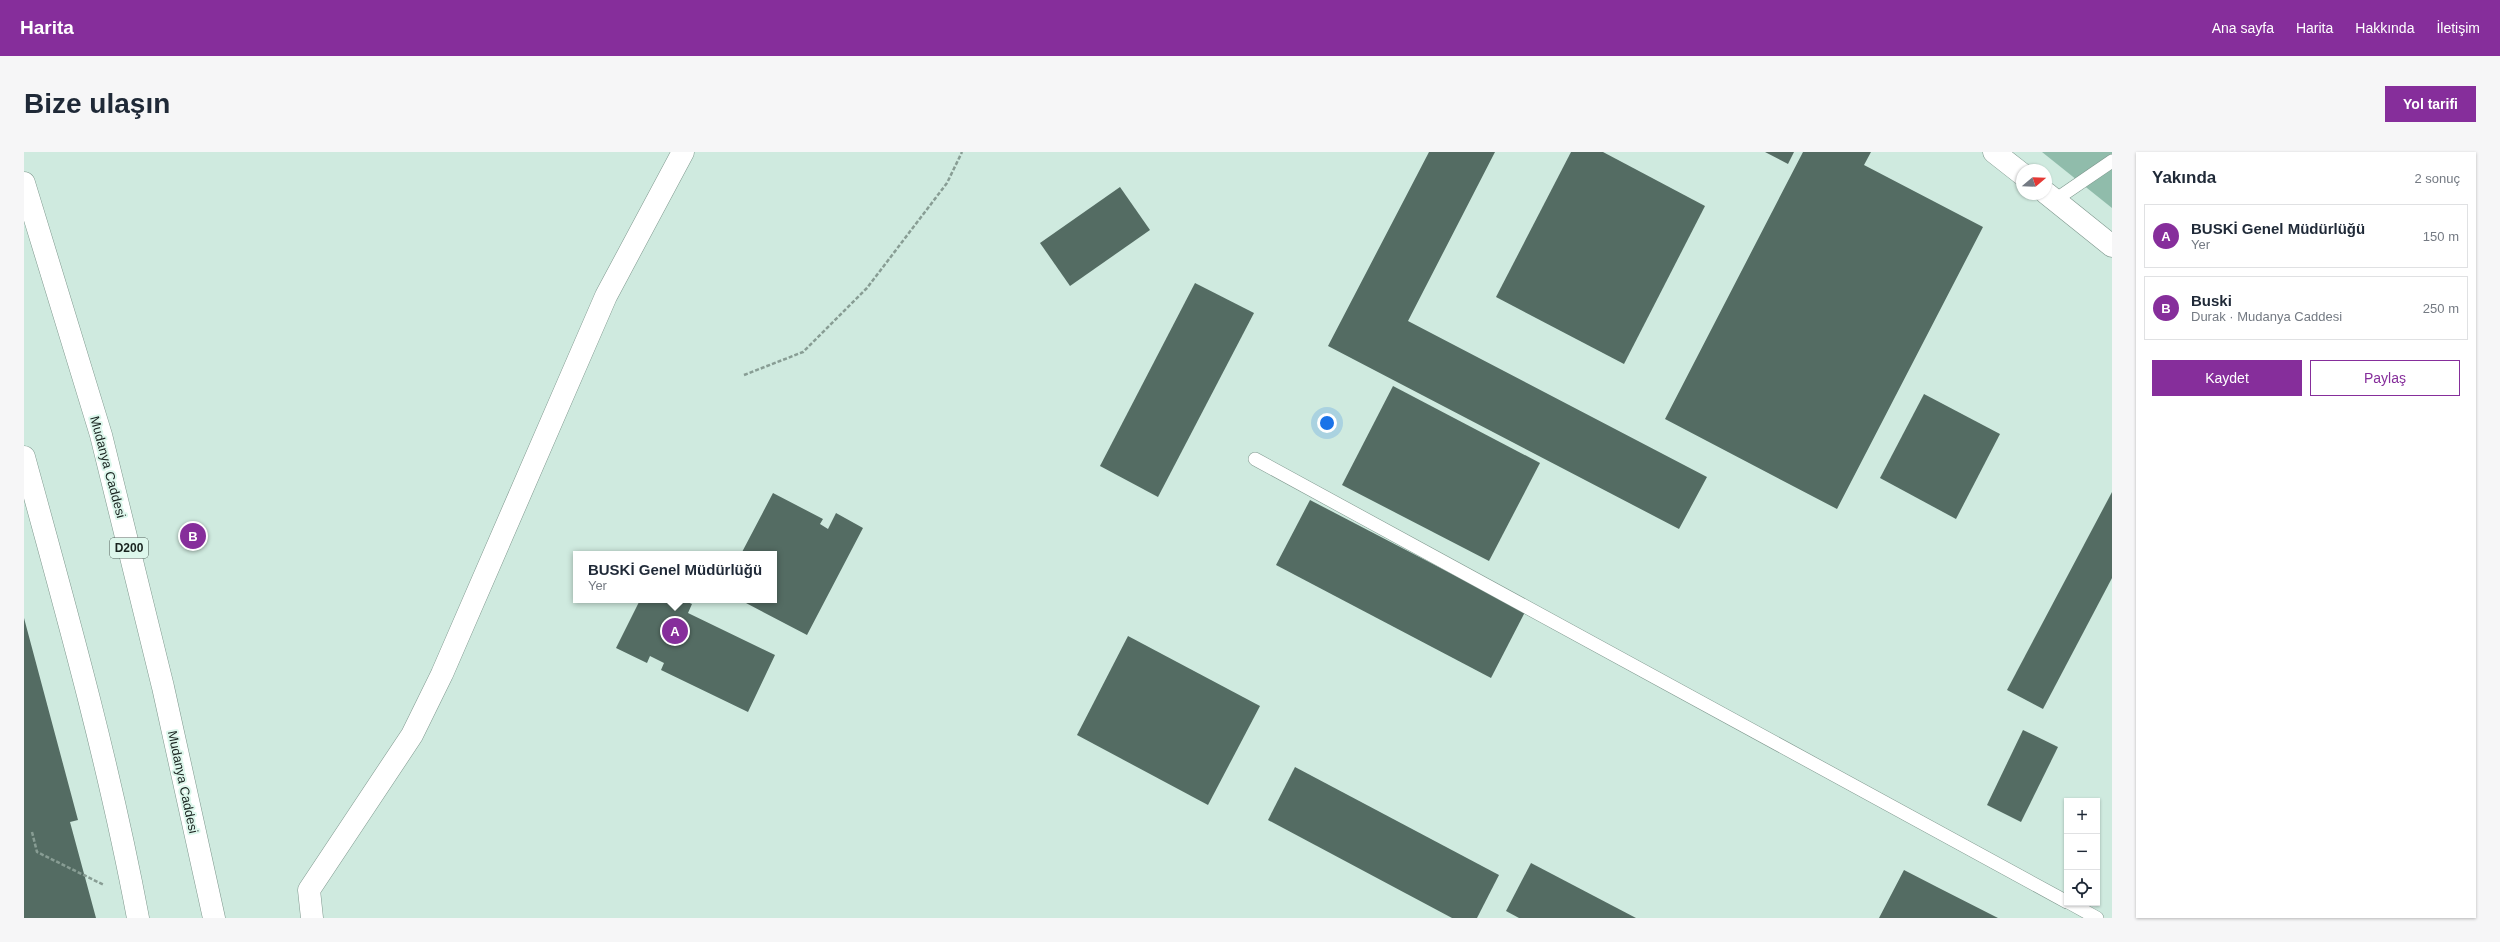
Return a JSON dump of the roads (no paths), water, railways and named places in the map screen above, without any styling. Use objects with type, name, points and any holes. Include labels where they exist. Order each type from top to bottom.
[{"type":"main road","points":[[312,918],[309,890],[412,735],[442,674],[606,296],[683,152]]},
{"type":"main road","points":[[1994,152],[2016,169]]},
{"type":"main road","name":"Mudanya Caddesi","points":[[24,183],[101,435],[163,687],[214,918]]},
{"type":"main road","points":[[2052,197],[2112,246]]},
{"type":"main road","points":[[24,458],[115,806],[138,918]]},
{"type":"lane","points":[[2052,195],[2112,161]]},
{"type":"lane","points":[[1255,459],[2064,900]]},
{"type":"lane","points":[[2075,906],[2097,918]]},
{"type":"place","name":"Buski","points":[[193,536]]},
{"type":"place","name":"BUSKİ Genel Müdürlüğü","points":[[675,631]]}]
